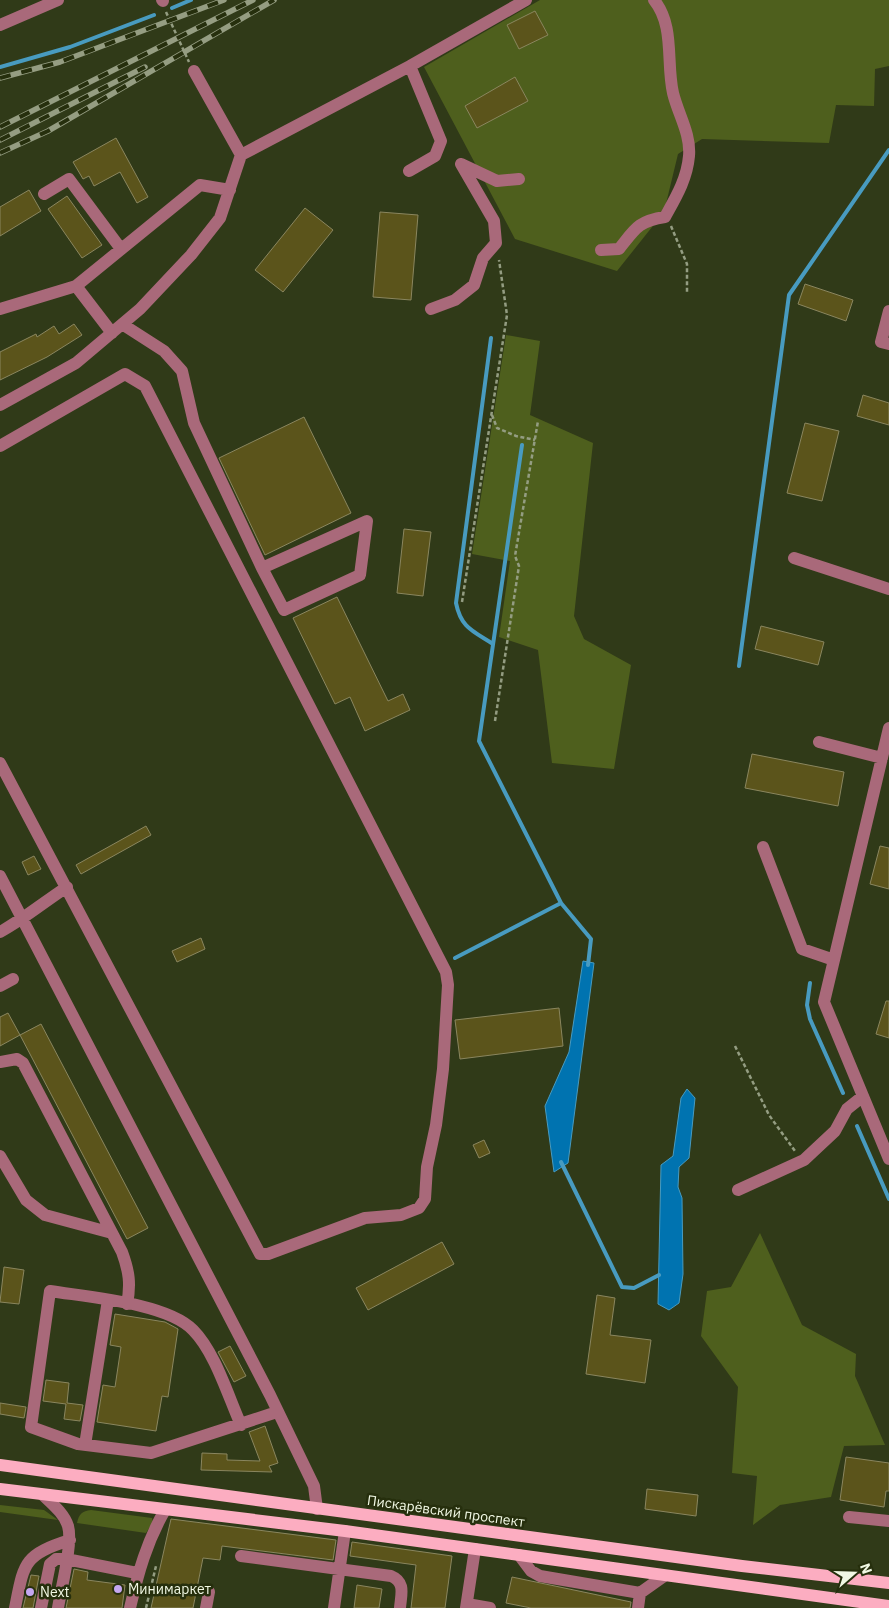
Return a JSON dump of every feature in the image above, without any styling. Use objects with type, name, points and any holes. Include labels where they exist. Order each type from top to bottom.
[{"type":"main road","name":"Пискарёвский проспект","points":[[0,1465],[317,1509],[889,1583]]},
{"type":"main road","points":[[0,1489],[346,1531],[889,1606]]},
{"type":"street","points":[[0,25],[58,0]]},
{"type":"street","points":[[0,405],[76,363],[140,309],[191,255],[220,218],[241,155],[410,66],[526,0]]},
{"type":"street","points":[[601,250],[619,249],[639,224],[647,219],[665,216],[684,182],[690,143],[673,94],[667,30],[661,8],[654,0]]},
{"type":"street","points":[[409,171],[435,156],[441,141],[410,66]]},
{"type":"street","points":[[194,71],[241,155]]},
{"type":"street","points":[[431,309],[455,300],[474,285],[483,258],[496,243],[494,221],[461,164],[497,181],[519,180]]},
{"type":"street","points":[[44,194],[69,179],[121,249]]},
{"type":"street","points":[[0,309],[76,286],[200,185],[230,190]]},
{"type":"street","points":[[76,286],[112,333]]},
{"type":"street","points":[[889,311],[881,342],[889,344]]},
{"type":"street","points":[[122,324],[164,350],[182,371],[194,423],[262,568],[284,610],[360,575],[367,521],[262,568]]},
{"type":"street","points":[[0,446],[126,374],[145,386],[446,972],[448,985],[443,1069],[436,1125],[427,1167],[425,1199],[419,1208],[401,1215],[365,1218],[268,1254],[260,1254],[0,763]]},
{"type":"street","points":[[794,558],[889,589]]},
{"type":"street","points":[[889,728],[824,1002],[862,1098],[889,1159]]},
{"type":"street","points":[[819,742],[882,758]]},
{"type":"street","points":[[763,847],[802,949],[834,960]]},
{"type":"street","points":[[0,876],[277,1412],[314,1486],[317,1509]]},
{"type":"street","points":[[0,932],[23,920],[43,903],[67,887]]},
{"type":"street","points":[[0,986],[13,979]]},
{"type":"street","points":[[0,1062],[17,1059],[23,1063],[112,1233],[129,1272],[131,1285],[127,1304]]},
{"type":"street","points":[[738,1190],[804,1160],[835,1131],[847,1108],[862,1098]]},
{"type":"street","points":[[0,1156],[26,1200],[45,1215],[112,1233]]},
{"type":"street","points":[[241,1425],[206,1348],[192,1329],[172,1314],[108,1300],[50,1292],[31,1427],[86,1445],[152,1453],[241,1425],[277,1412]]},
{"type":"street","points":[[86,1445],[108,1300]]},
{"type":"street","points":[[43,1495],[59,1511],[68,1525],[70,1540],[58,1608]]},
{"type":"street","points":[[130,1608],[138,1573],[150,1536],[165,1510]]},
{"type":"street","points":[[849,1516],[889,1521]]},
{"type":"street","points":[[334,1608],[346,1531]]},
{"type":"street","points":[[15,1608],[23,1568],[34,1554],[70,1540]]},
{"type":"street","points":[[475,1549],[466,1606],[490,1608]]},
{"type":"street","points":[[520,1555],[531,1570],[540,1576],[640,1593],[664,1576]]},
{"type":"street","points":[[241,1556],[396,1578],[402,1586],[400,1608]]},
{"type":"street","points":[[42,1608],[50,1564],[56,1559],[66,1559],[138,1573]]},
{"type":"street","points":[[206,1608],[209,1592]]},
{"type":"street","points":[[638,1608],[640,1593]]},
{"type":"path","points":[[163,1],[169,22],[194,71]]},
{"type":"path","points":[[665,216],[684,252],[687,264],[687,294]]},
{"type":"path","points":[[462,602],[507,314],[496,243]]},
{"type":"path","points":[[492,414],[497,428],[516,436],[535,440]]},
{"type":"path","points":[[495,721],[519,566],[515,556],[538,421]]},
{"type":"path","points":[[735,1046],[769,1116],[791,1147],[804,1160]]},
{"type":"path","points":[[146,1608],[156,1564]]},
{"type":"green space","points":[[540,0],[889,0],[889,66],[875,69],[874,106],[836,105],[829,143],[702,139],[678,154],[664,212],[617,271],[515,239],[424,67]]},
{"type":"green space","points":[[506,335],[540,341],[530,415],[593,443],[574,616],[584,639],[631,665],[614,769],[552,763],[538,650],[499,637],[510,561],[472,554]]},
{"type":"green space","points":[[760,1233],[802,1325],[856,1354],[855,1376],[885,1445],[844,1446],[831,1497],[780,1505],[753,1525],[757,1476],[732,1473],[738,1387],[701,1336],[707,1291],[731,1287]]},
{"type":"green space","points":[[0,1505],[44,1510],[58,1520],[0,1512]]},
{"type":"green space","points":[[91,1510],[152,1518],[153,1522],[146,1533],[77,1523],[81,1514]]},
{"type":"water","points":[[583,961],[594,963],[568,1163],[554,1172],[545,1106],[569,1052]]},
{"type":"water","points":[[687,1089],[695,1098],[689,1158],[679,1167],[678,1187],[682,1198],[683,1274],[679,1303],[669,1310],[658,1304],[661,1165],[673,1156],[681,1098]]},
{"type":"building","points":[[535,11],[548,35],[519,49],[507,25]]},
{"type":"building","points":[[515,77],[528,101],[477,128],[465,106]]},
{"type":"building","points":[[116,138],[148,197],[137,203],[120,172],[94,186],[89,176],[83,179],[73,162]]},
{"type":"building","points":[[29,190],[41,211],[0,236],[0,207]]},
{"type":"building","points":[[67,196],[102,245],[82,258],[48,209]]},
{"type":"building","points":[[305,208],[333,230],[283,292],[255,270]]},
{"type":"building","points":[[380,212],[418,215],[411,300],[373,297]]},
{"type":"building","points":[[805,284],[853,300],[846,321],[798,304]]},
{"type":"building","points":[[74,324],[82,335],[47,357],[0,380],[0,352],[36,334],[37,337],[54,326],[59,334]]},
{"type":"building","points":[[863,395],[889,403],[889,425],[857,416]]},
{"type":"building","points":[[304,417],[351,513],[265,555],[219,458]]},
{"type":"building","points":[[805,423],[839,431],[822,501],[787,493]]},
{"type":"building","points":[[404,529],[431,532],[423,596],[397,593]]},
{"type":"building","points":[[337,597],[388,701],[403,694],[410,710],[365,731],[350,697],[335,704],[293,618]]},
{"type":"building","points":[[761,626],[824,642],[818,665],[755,649]]},
{"type":"building","points":[[752,754],[844,772],[838,806],[745,788]]},
{"type":"building","points":[[146,826],[151,835],[81,874],[76,865]]},
{"type":"building","points":[[880,846],[889,848],[889,889],[870,884]]},
{"type":"building","points":[[34,856],[41,869],[28,875],[22,862]]},
{"type":"building","points":[[201,938],[205,949],[177,962],[172,951]]},
{"type":"building","points":[[886,1001],[889,1001],[889,1038],[876,1034]]},
{"type":"building","points":[[559,1008],[563,1046],[460,1059],[455,1020]]},
{"type":"building","points":[[8,1013],[20,1035],[0,1046],[0,1017]]},
{"type":"building","points":[[41,1024],[148,1228],[127,1239],[20,1035]]},
{"type":"building","points":[[484,1140],[490,1153],[479,1158],[473,1145]]},
{"type":"building","points":[[442,1242],[454,1264],[368,1310],[356,1288]]},
{"type":"building","points":[[4,1267],[24,1270],[19,1304],[0,1302]]},
{"type":"building","points":[[597,1295],[615,1298],[610,1335],[651,1340],[645,1383],[586,1374]]},
{"type":"building","points":[[115,1314],[165,1322],[178,1329],[168,1397],[162,1396],[156,1431],[97,1422],[103,1385],[115,1387],[121,1347],[110,1345]]},
{"type":"building","points":[[230,1346],[246,1376],[234,1382],[218,1352]]},
{"type":"building","points":[[46,1380],[69,1383],[67,1403],[83,1405],[80,1421],[64,1419],[66,1404],[43,1401]]},
{"type":"building","points":[[0,1403],[26,1407],[24,1418],[0,1414]]},
{"type":"building","points":[[265,1426],[278,1463],[269,1466],[272,1472],[201,1470],[202,1453],[227,1454],[227,1460],[260,1461],[249,1432]]},
{"type":"building","points":[[846,1457],[889,1463],[889,1491],[886,1491],[884,1507],[840,1500]]},
{"type":"building","points":[[647,1489],[698,1495],[696,1516],[645,1509]]},
{"type":"building","points":[[171,1519],[336,1540],[333,1560],[222,1546],[220,1560],[203,1558],[193,1608],[151,1608]]},
{"type":"building","points":[[352,1542],[452,1556],[445,1608],[411,1608],[416,1565],[350,1556]]},
{"type":"building","points":[[74,1569],[88,1572],[87,1580],[125,1585],[122,1608],[66,1608]]},
{"type":"building","name":"Next","points":[[31,1575],[39,1576],[33,1608],[23,1608]]},
{"type":"building","points":[[512,1577],[631,1602],[630,1608],[531,1608],[506,1603]]},
{"type":"building","points":[[357,1585],[382,1589],[379,1608],[354,1608]]},
{"type":"waterway","points":[[172,8],[191,0]]},
{"type":"waterway","points":[[0,67],[70,47],[154,15]]},
{"type":"waterway","points":[[739,666],[789,295],[889,150]]},
{"type":"waterway","points":[[491,338],[456,603],[465,624],[493,644]]},
{"type":"waterway","points":[[455,958],[561,903],[479,741],[522,445]]},
{"type":"waterway","points":[[561,903],[591,939],[588,965]]},
{"type":"waterway","points":[[810,983],[807,1005],[810,1019],[843,1093]]},
{"type":"waterway","points":[[857,1126],[889,1199]]},
{"type":"waterway","points":[[561,1162],[622,1287],[634,1288],[659,1275]]},
{"type":"railway","points":[[0,78],[60,62],[224,0]]},
{"type":"railway","points":[[0,127],[253,0]]},
{"type":"railway","points":[[0,153],[48,131],[274,0]]},
{"type":"railway","points":[[0,140],[145,67]]},
{"type":"place","name":"Минимаркет","points":[[118,1589]]},
{"type":"place","name":"Next","points":[[30,1592]]}]
